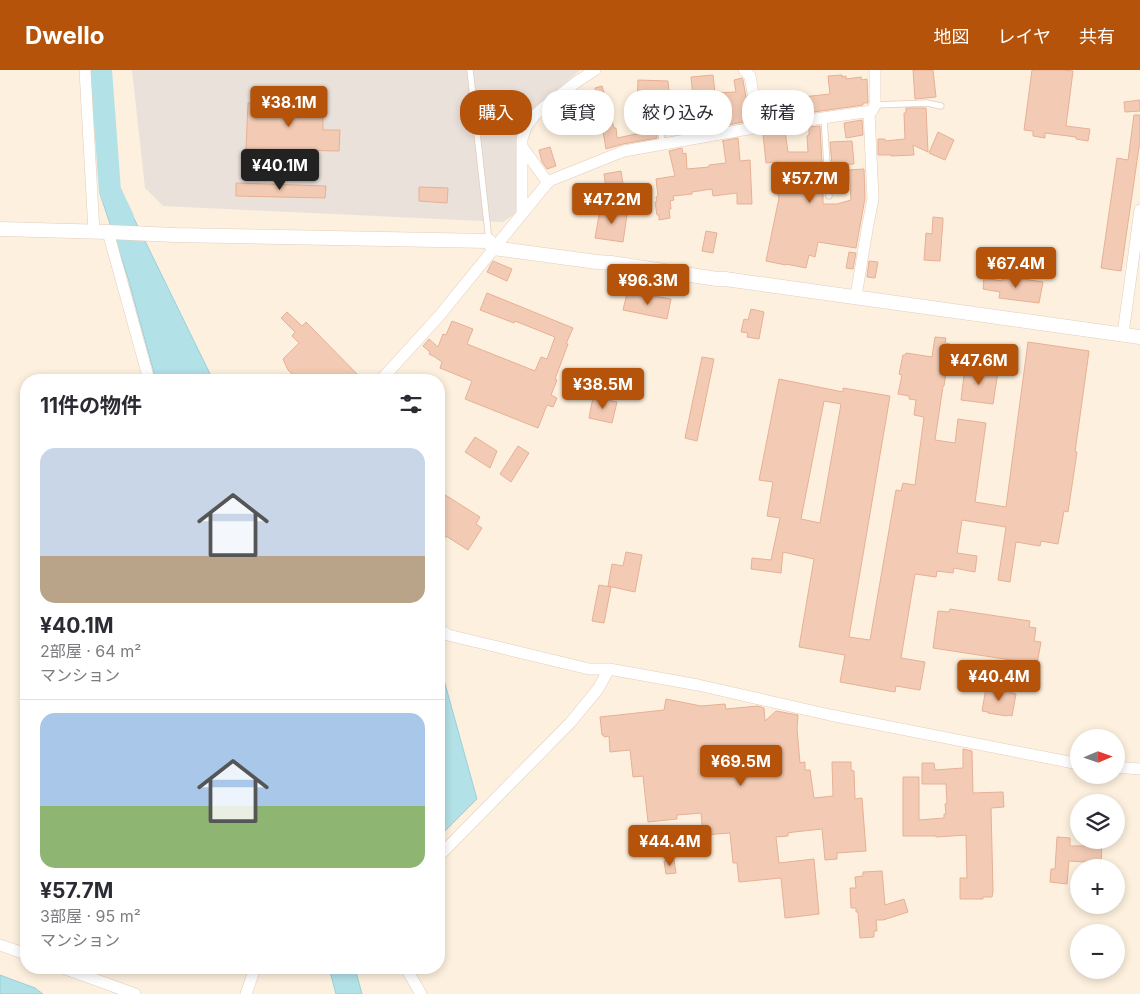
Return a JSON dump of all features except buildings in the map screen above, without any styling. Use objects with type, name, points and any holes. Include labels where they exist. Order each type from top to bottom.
[{"type":"street","points":[[85,70],[104,232],[147,374]]},
{"type":"street","points":[[522,214],[523,148],[526,126],[544,107],[596,70]]},
{"type":"street","points":[[744,70],[750,76],[752,90]]},
{"type":"street","points":[[856,296],[873,199],[872,108],[875,70]]},
{"type":"street","points":[[814,119],[872,108]]},
{"type":"street","points":[[386,374],[440,315],[491,244],[522,214],[549,181],[624,151],[742,130]]},
{"type":"street","points":[[523,148],[548,183]]},
{"type":"street","points":[[1123,334],[1140,210]]},
{"type":"street","points":[[0,229],[491,244],[597,262],[856,296],[1140,337]]},
{"type":"street","points":[[445,633],[589,669],[609,669],[698,685],[895,728],[1070,762]]},
{"type":"street","points":[[445,850],[570,723],[598,689],[609,669]]},
{"type":"street","points":[[1125,768],[1140,769]]},
{"type":"street","points":[[0,945],[20,952]]},
{"type":"street","points":[[80,974],[135,994]]},
{"type":"street","points":[[246,994],[253,974]]},
{"type":"street","points":[[409,974],[421,994]]},
{"type":"lane","points":[[470,70],[491,244]]},
{"type":"lane","points":[[872,108],[927,103],[941,106]]},
{"type":"lane","points":[[824,118],[829,196]]},
{"type":"lane","points":[[661,135],[662,144]]},
{"type":"shaded area","points":[[132,70],[580,70],[557,90],[542,90],[542,104],[532,112],[532,90],[460,90],[460,135],[518,135],[516,213],[503,222],[163,206],[145,188]]},
{"type":"water","points":[[121,189],[210,374],[154,374],[128,278],[100,194]]},
{"type":"water","points":[[445,684],[477,799],[445,831]]},
{"type":"water","points":[[331,974],[357,974],[362,994],[336,994]]},
{"type":"water","points":[[0,975],[35,988],[43,994],[0,994]]},
{"type":"waterway","points":[[101,70],[110,191],[123,218]]}]
